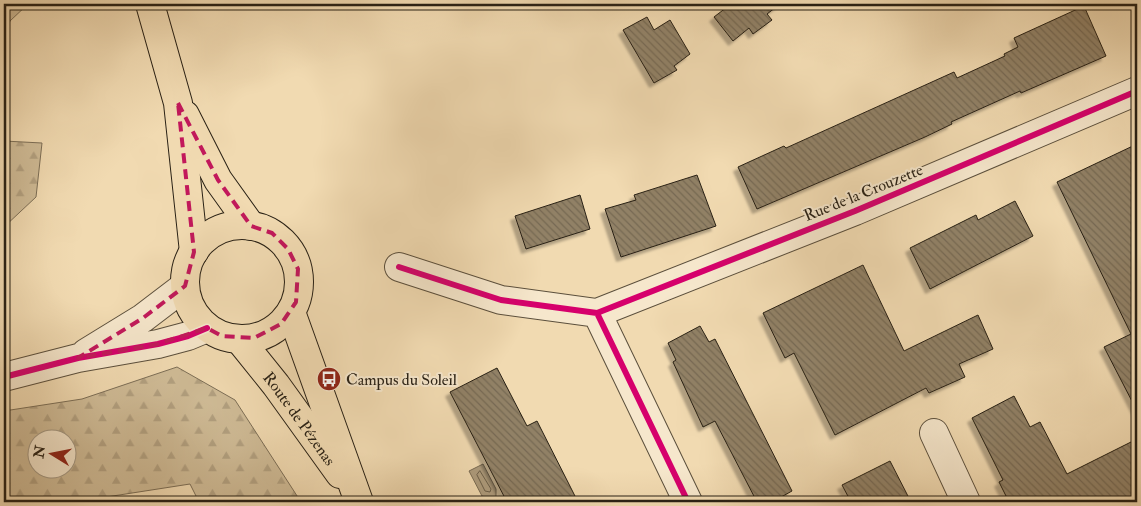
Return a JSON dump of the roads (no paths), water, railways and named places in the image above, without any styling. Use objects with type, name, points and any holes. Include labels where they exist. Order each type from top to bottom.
[{"type":"main road","points":[[150,4],[178,103],[194,252]]},
{"type":"main road","points":[[178,103],[218,180],[251,226]]},
{"type":"main road","points":[[232,226],[251,226],[272,233],[288,249],[298,269],[299,291],[291,312],[281,324],[268,333],[254,338],[239,339],[222,336],[207,328],[192,309],[185,286],[187,268],[194,252],[214,232],[232,226]]},
{"type":"main road","name":"Route de Pézenas","points":[[291,312],[359,501]]},
{"type":"main road","name":"Route de Pézenas","points":[[239,339],[276,385],[359,501]]},
{"type":"street","name":"Rue de la Crouzette","points":[[597,314],[855,211],[1137,91]]},
{"type":"street","points":[[399,267],[501,300],[597,314],[688,502]]},
{"type":"street","points":[[78,358],[143,318],[185,286]]},
{"type":"street","points":[[4,377],[78,358],[158,344],[188,336],[207,328]]},
{"type":"street","points":[[934,433],[966,502]]},
{"type":"water","points":[[483,464],[496,489],[496,496],[493,499],[482,496],[469,471]]},
{"type":"place","name":"Campus du Soleil","points":[[329,379]]}]
